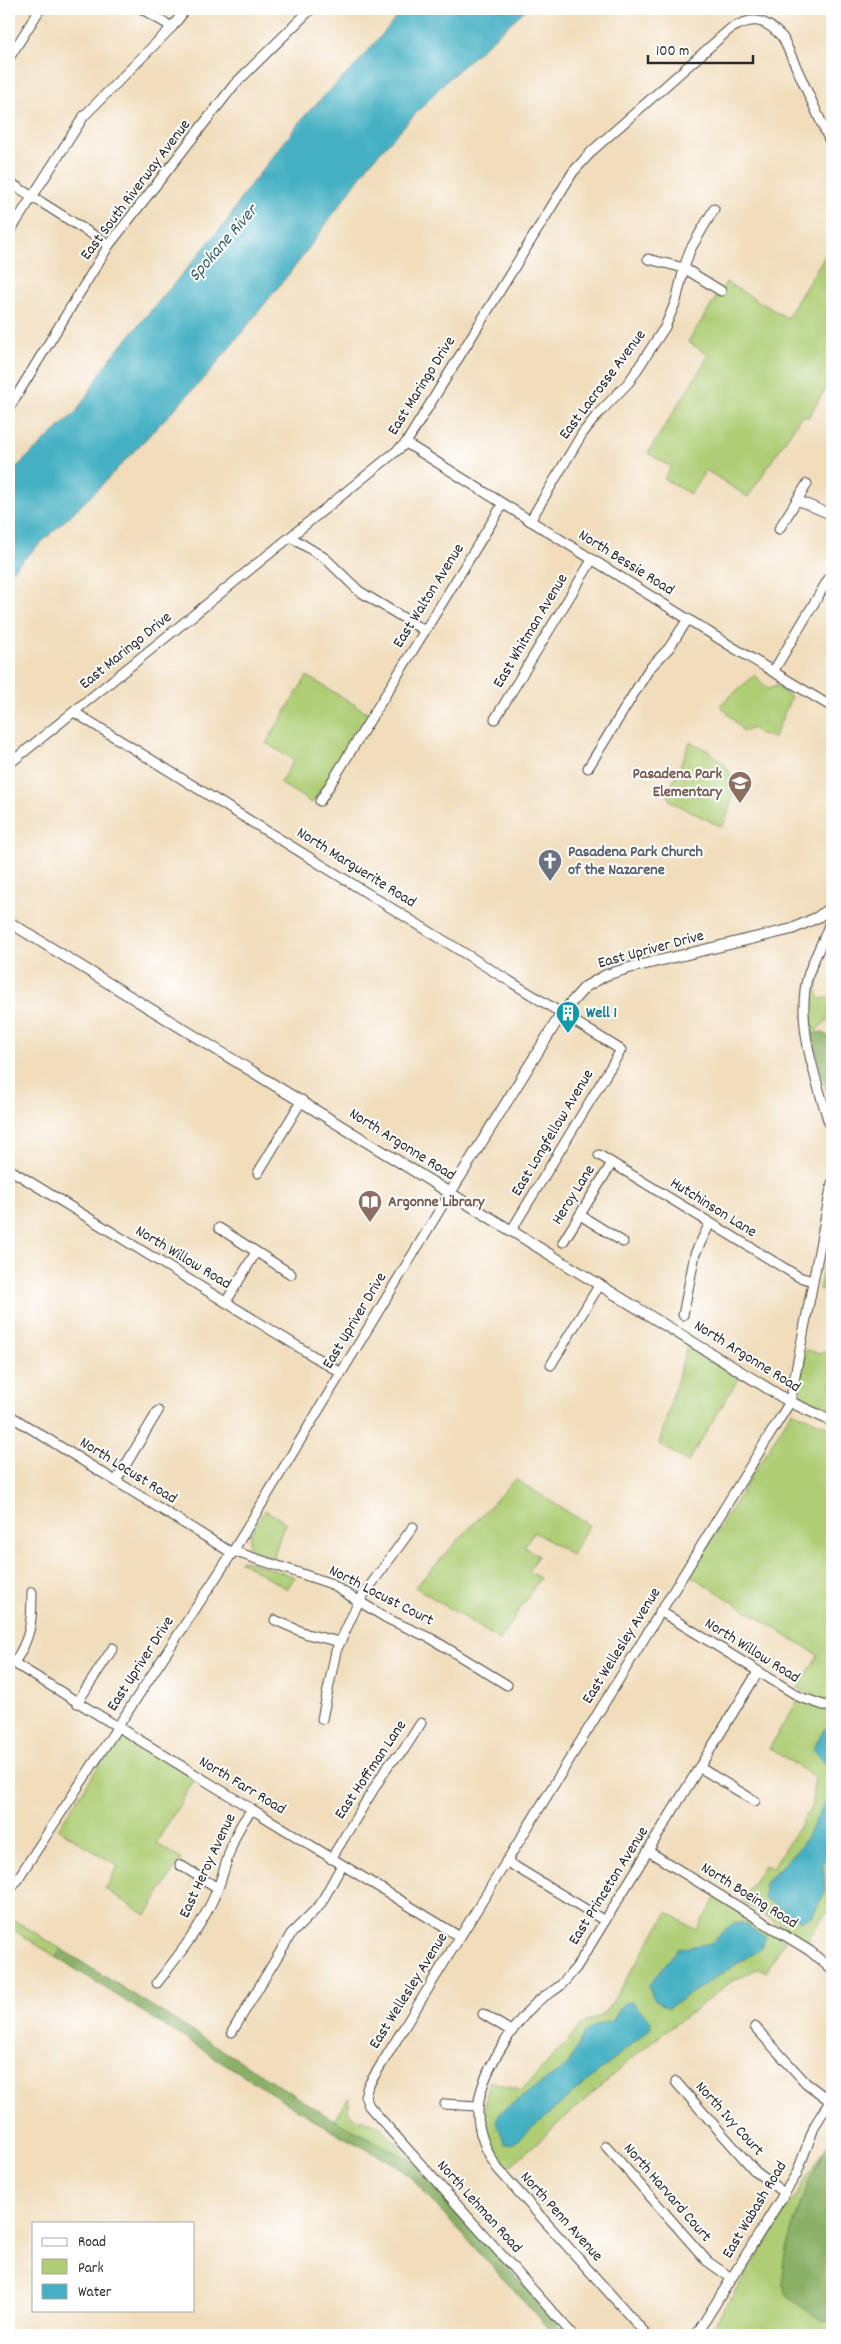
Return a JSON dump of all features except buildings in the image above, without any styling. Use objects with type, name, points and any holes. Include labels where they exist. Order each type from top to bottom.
[{"type":"main road","name":"East Upriver Drive","points":[[450,1193],[562,1013],[585,987],[606,976],[629,968],[792,929],[818,917],[832,906]]},
{"type":"main road","name":"North Argonne Road","points":[[9,922],[302,1100],[511,1232],[600,1284],[790,1402],[832,1420]]},
{"type":"street","points":[[9,58],[40,9]]},
{"type":"street","points":[[142,9],[172,27]]},
{"type":"street","points":[[9,233],[84,116],[172,27],[186,9]]},
{"type":"street","name":"East South Riverway Avenue","points":[[9,408],[109,245],[234,84],[311,9]]},
{"type":"street","name":"East Maringo Drive","points":[[9,764],[292,538],[406,443],[573,172],[593,150],[730,29],[745,20],[760,21],[774,28],[783,38],[832,146]]},
{"type":"street","points":[[9,182],[109,245]]},
{"type":"street","name":"East Lacrosse Avenue","points":[[530,521],[582,434],[597,415],[629,382],[665,327],[676,301],[690,250],[714,209]]},
{"type":"street","points":[[648,259],[684,268],[721,291]]},
{"type":"street","name":"North Bessie Road","points":[[406,443],[832,707]]},
{"type":"street","points":[[779,529],[807,484]]},
{"type":"street","points":[[797,500],[832,515]]},
{"type":"street","name":"East Walton Avenue","points":[[320,802],[502,504]]},
{"type":"street","points":[[292,538],[325,558],[359,591],[425,631]]},
{"type":"street","name":"East Whitman Avenue","points":[[495,719],[592,560]]},
{"type":"street","points":[[773,672],[832,573]]},
{"type":"street","points":[[588,768],[648,669],[669,648],[688,619]]},
{"type":"street","name":"North Marguerite Road","points":[[74,712],[621,1050]]},
{"type":"street","points":[[832,914],[805,990],[805,1023],[810,1054],[832,1133]]},
{"type":"street","name":"East Longfellow Avenue","points":[[511,1232],[621,1050]]},
{"type":"street","points":[[258,1173],[302,1100]]},
{"type":"street","name":"Hutchinson Lane","points":[[599,1155],[799,1278],[813,1281]]},
{"type":"street","name":"Heroy Lane","points":[[562,1242],[612,1163]]},
{"type":"street","name":"North Willow Road","points":[[9,1169],[341,1373]]},
{"type":"street","name":"East Wellesley Avenue","points":[[365,2096],[368,2086],[790,1402],[832,1183]]},
{"type":"street","name":"East Upriver Drive","points":[[9,1892],[232,1552],[450,1193]]},
{"type":"street","points":[[580,1215],[623,1242]]},
{"type":"street","points":[[683,1315],[695,1254],[710,1223]]},
{"type":"street","points":[[219,1228],[291,1274]]},
{"type":"street","points":[[226,1302],[256,1252]]},
{"type":"street","points":[[551,1365],[600,1284]]},
{"type":"street","points":[[116,1481],[158,1411]]},
{"type":"street","name":"North Locust Road","points":[[9,1415],[232,1552]]},
{"type":"street","points":[[322,1719],[340,1642],[359,1601],[412,1527]]},
{"type":"street","name":"North Locust Court","points":[[232,1552],[329,1583],[388,1619],[432,1638],[508,1685]]},
{"type":"street","points":[[11,1662],[25,1645],[31,1630],[32,1592]]},
{"type":"street","name":"North Willow Road","points":[[660,1611],[800,1697],[832,1708]]},
{"type":"street","points":[[275,1620],[307,1634],[340,1642]]},
{"type":"street","points":[[77,1703],[113,1648]]},
{"type":"street","name":"North Farr Road","points":[[11,1662],[460,1937]]},
{"type":"street","name":"East Princeton Avenue","points":[[478,2106],[487,2071],[511,2031],[536,2003],[560,1985],[576,1968],[758,1672]]},
{"type":"street","name":"East Hoffman Lane","points":[[330,1858],[389,1764],[403,1751],[421,1723]]},
{"type":"street","points":[[699,1767],[755,1801]]},
{"type":"street","name":"East Heroy Avenue","points":[[157,1983],[192,1935],[218,1888],[238,1829],[252,1810]]},
{"type":"street","name":"North Boeing Road","points":[[648,1851],[810,1951],[832,1970]]},
{"type":"street","points":[[506,1861],[605,1921]]},
{"type":"street","points":[[180,1865],[218,1888]]},
{"type":"street","points":[[232,2032],[291,1934],[320,1905],[342,1865]]},
{"type":"street","points":[[483,2014],[511,2031]]},
{"type":"street","points":[[755,2027],[806,2083],[831,2099]]},
{"type":"street","name":"North Ivy Court","points":[[676,2082],[755,2170],[768,2183],[784,2193]]},
{"type":"street","name":"North Lehman Road","points":[[365,2096],[369,2106],[573,2335]]},
{"type":"street","name":"East Wabash Road","points":[[696,2335],[797,2172],[815,2125],[831,2099]]},
{"type":"street","points":[[445,2104],[478,2106]]},
{"type":"street","name":"North Penn Avenue","points":[[478,2106],[482,2138],[488,2153],[498,2169],[647,2335]]},
{"type":"street","name":"North Harvard Court","points":[[606,2146],[707,2261],[731,2278]]},
{"type":"green space","points":[[832,244],[832,378],[808,418],[802,415],[748,497],[706,470],[690,494],[664,479],[671,467],[648,453],[709,355],[688,342],[726,282],[787,318]]},
{"type":"green space","points":[[755,675],[768,689],[777,686],[791,697],[774,738],[758,733],[753,728],[744,732],[720,705]]},
{"type":"green space","points":[[307,676],[370,714],[312,803],[280,783],[294,760],[266,743]]},
{"type":"green space","points":[[690,742],[717,757],[725,765],[730,775],[733,786],[732,798],[722,827],[670,801],[668,794]]},
{"type":"green space","points":[[816,970],[823,971],[818,986],[819,996],[821,999],[832,997],[832,1017],[818,1028],[816,1033],[812,1034],[810,987]]},
{"type":"green space","points":[[822,1032],[827,1035],[832,1044],[832,1114],[812,1034]]},
{"type":"green space","points":[[832,1226],[832,1292],[819,1289]]},
{"type":"green space","points":[[687,1346],[739,1378],[688,1462],[659,1444]]},
{"type":"green space","points":[[806,1350],[820,1353],[832,1350],[832,1409],[810,1401],[799,1393]]},
{"type":"green space","points":[[792,1411],[832,1428],[832,1702],[811,1696],[798,1688],[818,1655],[690,1575]]},
{"type":"green space","points":[[515,1479],[589,1525],[572,1555],[534,1532],[524,1547],[538,1555],[529,1571],[540,1578],[500,1640],[415,1587]]},
{"type":"green space","points":[[265,1510],[285,1522],[273,1558],[254,1552],[249,1546],[250,1534]]},
{"type":"green space","points":[[244,1560],[295,1577],[287,1589],[240,1561]]},
{"type":"green space","points":[[798,1701],[832,1712],[832,1915],[826,1912],[807,1942],[742,1901],[764,1865],[772,1868],[811,1808],[815,1777],[769,1748]]},
{"type":"green space","points":[[120,1733],[195,1779],[156,1843],[181,1859],[146,1915],[105,1889],[118,1866],[58,1829]]},
{"type":"green space","points":[[716,1898],[785,1940],[766,1972],[759,1968],[731,1982],[639,2052],[507,2169],[489,2138],[486,2127],[485,2105],[490,2081],[521,2091],[583,2024],[605,2013],[668,1912],[696,1930]]},
{"type":"green space","points":[[9,1917],[61,1949],[56,1957],[9,1927]]},
{"type":"green space","points":[[61,1949],[334,2120],[414,2162],[568,2335],[554,2335],[413,2180],[397,2165],[330,2130],[56,1957]]},
{"type":"green space","points":[[349,2097],[348,2111],[354,2118],[378,2124],[414,2162],[334,2120]]},
{"type":"green space","points":[[832,2136],[832,2320],[823,2322],[787,2295],[782,2277],[784,2259],[797,2213]]},
{"type":"green space","points":[[822,2153],[799,2206],[832,2320],[832,2335],[708,2335]]},
{"type":"water","name":"Spokane River","points":[[404,9],[526,9],[443,84],[370,163],[300,260],[210,372],[94,493],[9,573],[9,474],[77,411],[109,360],[227,221],[245,192],[308,112],[354,67]]},
{"type":"water","points":[[825,1728],[832,1728],[832,1851],[823,1865],[825,1892],[812,1916],[801,1921],[764,1898],[765,1883],[802,1845],[829,1796],[830,1769],[813,1749]]},
{"type":"water","points":[[735,1922],[743,1923],[766,1937],[760,1949],[668,2008],[654,1999],[648,1986],[678,1949],[711,1943]]},
{"type":"water","points":[[632,2002],[651,2021],[650,2029],[514,2143],[505,2144],[496,2120],[502,2111],[568,2065],[585,2032],[594,2026],[612,2021],[624,2003]]},
{"type":"place","name":"Pasadena Park Elementary","points":[[740,804]]},
{"type":"place","name":"Pasadena Park Church of the Nazarene","points":[[550,882]]},
{"type":"place","name":"Well 1","points":[[568,1034]]},
{"type":"place","name":"Argonne Library","points":[[370,1223]]}]
